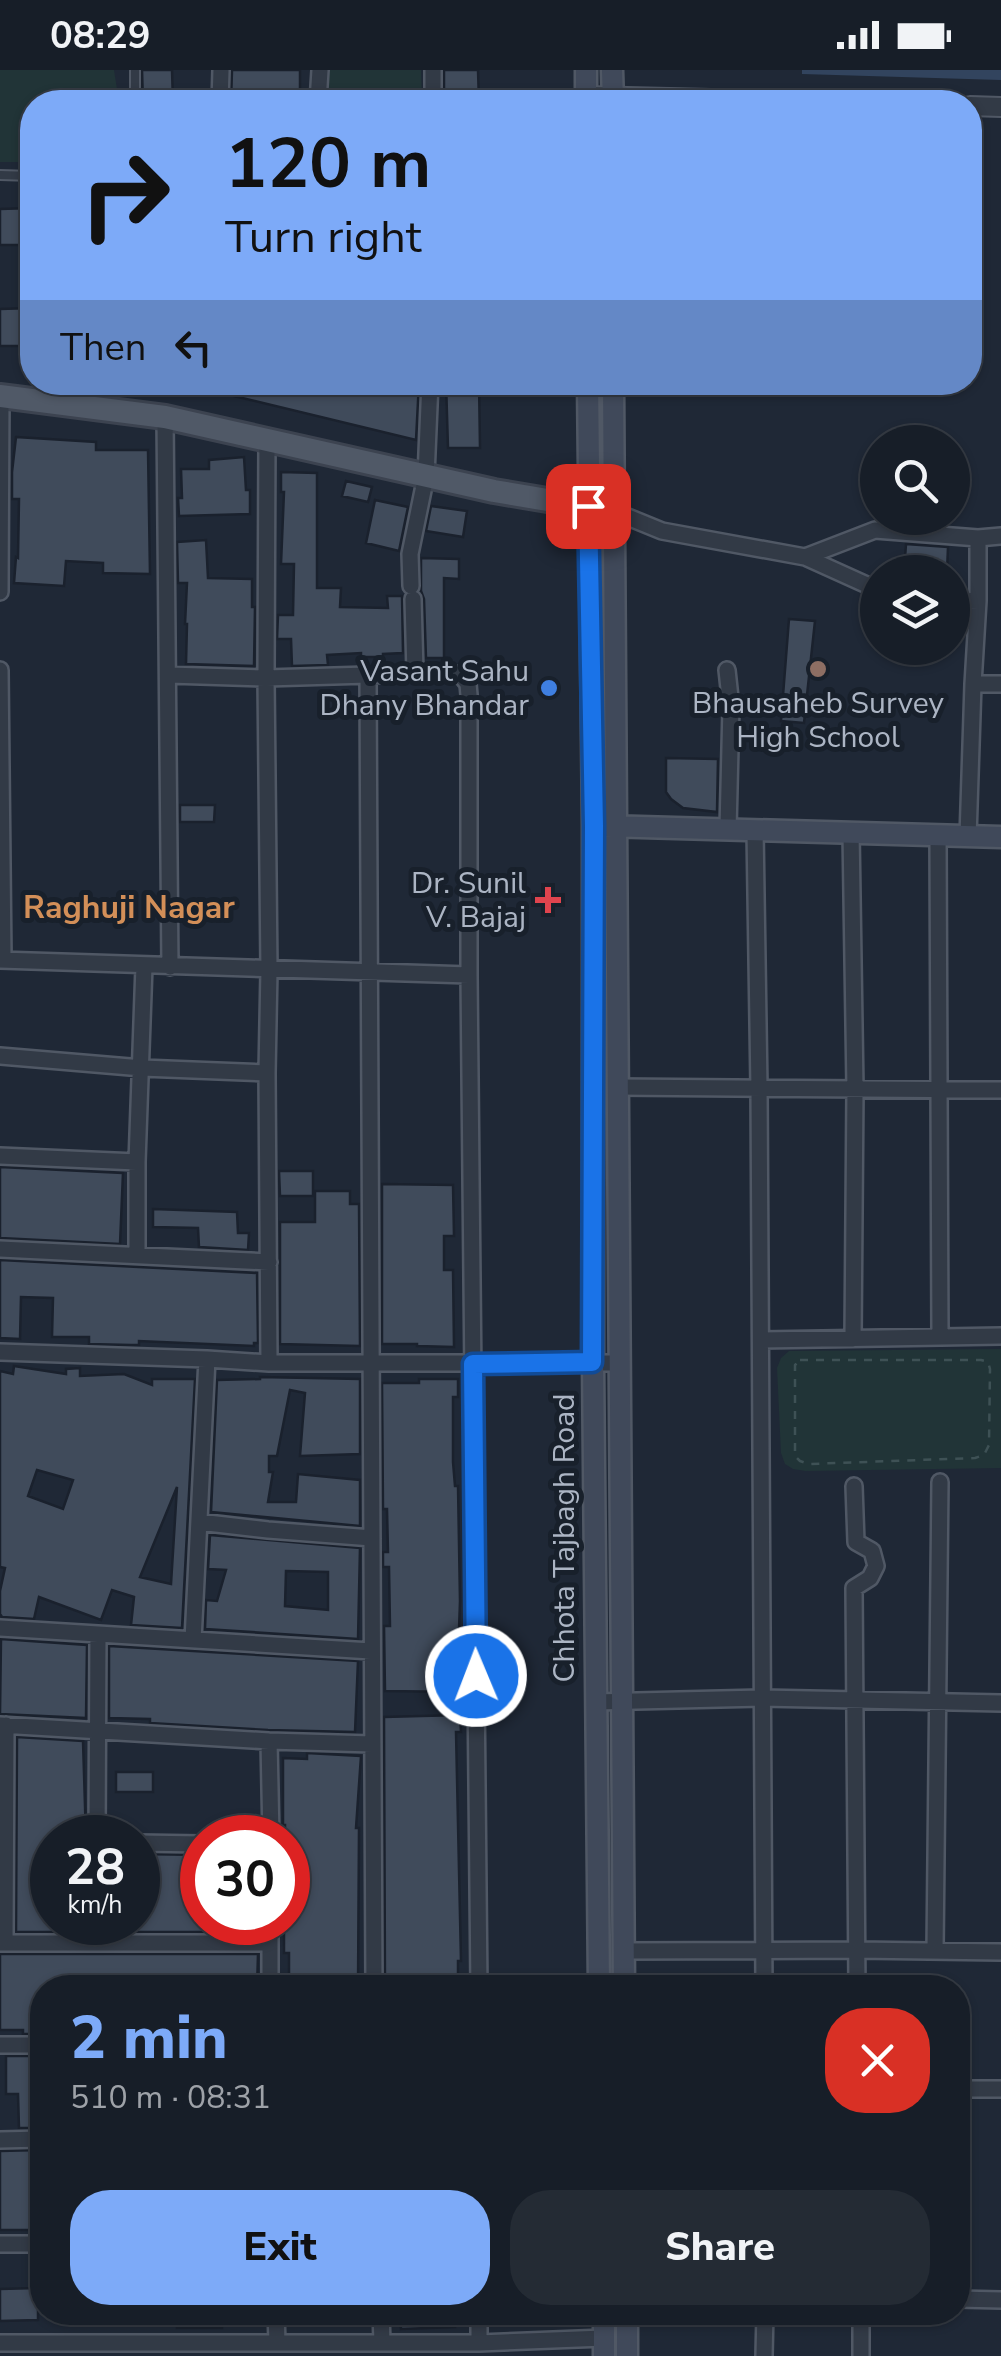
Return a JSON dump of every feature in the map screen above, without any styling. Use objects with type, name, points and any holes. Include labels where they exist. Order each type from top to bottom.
[{"type":"main road","points":[[588,395],[588,506]]},
{"type":"main road","points":[[613,395],[624,1975]]},
{"type":"main road","points":[[0,396],[166,417],[494,491],[613,511]]},
{"type":"main road","name":"Chhota Tajbagh Road","points":[[588,506],[594,826],[592,1362],[599,1975]]},
{"type":"main road","points":[[594,826],[1001,838]]},
{"type":"main road","points":[[627,2325],[627,2356]]},
{"type":"street","points":[[415,673],[410,554],[426,476],[429,395]]},
{"type":"street","points":[[0,396],[0,592]]},
{"type":"street","points":[[166,417],[170,967]]},
{"type":"street","points":[[267,438],[269,1363]]},
{"type":"street","points":[[613,511],[662,531],[805,557],[860,582]]},
{"type":"street","points":[[805,557],[875,530],[978,538],[1001,536]]},
{"type":"street","points":[[968,836],[978,538]]},
{"type":"street","points":[[970,600],[978,600]]},
{"type":"street","points":[[0,670],[2,960],[469,975]]},
{"type":"street","points":[[727,670],[731,707],[728,830]]},
{"type":"street","points":[[170,674],[266,678],[415,673],[461,675],[468,684],[479,1975]]},
{"type":"street","points":[[368,674],[374,1975]]},
{"type":"street","points":[[972,684],[1001,684]]},
{"type":"street","points":[[755,830],[764,1975]]},
{"type":"street","points":[[850,832],[853,1339]]},
{"type":"street","points":[[938,836],[940,1338]]},
{"type":"street","points":[[137,1256],[144,966]]},
{"type":"street","points":[[0,1056],[267,1073]]},
{"type":"street","points":[[617,1087],[1001,1090]]},
{"type":"street","points":[[0,1156],[137,1162]]},
{"type":"street","points":[[0,1249],[269,1262]]},
{"type":"street","points":[[761,1340],[1001,1336]]},
{"type":"street","points":[[0,1352],[269,1363],[618,1364]]},
{"type":"street","points":[[193,1640],[207,1359]]},
{"type":"street","points":[[936,1951],[940,1482]]},
{"type":"street","points":[[854,1486],[856,1542],[872,1551],[876,1566],[870,1578],[854,1588],[857,1975]]},
{"type":"street","points":[[198,1522],[372,1538]]},
{"type":"street","points":[[0,1628],[371,1650]]},
{"type":"street","points":[[97,1815],[98,1634]]},
{"type":"street","points":[[595,1702],[762,1698],[1001,1703]]},
{"type":"street","points":[[30,1943],[3,1943],[3,1725],[372,1744]]},
{"type":"street","points":[[269,1741],[270,1815]]},
{"type":"street","points":[[270,1945],[270,1975]]},
{"type":"street","points":[[624,1950],[1001,1952]]},
{"type":"street","points":[[0,2045],[30,2046]]},
{"type":"street","points":[[970,2089],[1001,2089]]},
{"type":"street","points":[[0,2140],[30,2139]]},
{"type":"street","points":[[0,2244],[30,2244]]},
{"type":"street","points":[[970,2299],[1001,2300]]},
{"type":"street","points":[[276,2325],[276,2343]]},
{"type":"street","points":[[381,2325],[382,2343]]},
{"type":"street","points":[[479,2343],[480,2325]]},
{"type":"street","points":[[764,2356],[765,2325]]},
{"type":"street","points":[[861,2325],[861,2356]]},
{"type":"street","points":[[0,2343],[72,2350],[276,2343],[604,2347]]},
{"type":"path","points":[[800,1360],[988,1362],[989,1445],[984,1455],[809,1464],[795,1456],[795,1365],[800,1360]]},
{"type":"green space","points":[[0,70],[114,70],[117,90],[20,90],[20,162],[0,162]]},
{"type":"green space","points":[[329,70],[421,70],[422,90],[329,90]]},
{"type":"green space","points":[[1001,1349],[1001,1468],[806,1471],[785,1464],[781,1453],[777,1368],[789,1351]]},
{"type":"water","points":[[802,70],[1001,70],[1001,80],[802,74]]},
{"type":"building","points":[[142,70],[172,70],[173,90],[143,90]]},
{"type":"building","points":[[232,70],[300,70],[300,90],[231,90]]},
{"type":"building","points":[[444,70],[478,70],[479,90],[444,90]]},
{"type":"building","points":[[20,208],[20,245],[0,245],[0,209]]},
{"type":"building","points":[[20,308],[20,346],[0,346],[0,309]]},
{"type":"building","points":[[231,395],[418,395],[416,440]]},
{"type":"building","points":[[446,395],[479,395],[480,448],[448,448]]},
{"type":"building","points":[[16,437],[96,442],[96,450],[148,450],[150,574],[103,573],[103,563],[66,561],[64,586],[14,583],[19,499],[12,499]]},
{"type":"building","points":[[244,457],[250,514],[179,516],[181,469],[209,469],[209,460]]},
{"type":"building","points":[[281,472],[317,473],[317,588],[341,588],[340,607],[388,608],[387,596],[402,596],[403,653],[383,657],[361,657],[361,653],[327,655],[328,665],[292,666],[291,639],[277,639],[278,615],[293,615],[294,564],[281,564]]},
{"type":"building","points":[[346,481],[372,487],[368,502],[342,496]]},
{"type":"building","points":[[375,500],[408,507],[399,551],[366,543]]},
{"type":"building","points":[[431,506],[467,511],[463,537],[426,531]]},
{"type":"building","points":[[206,540],[208,578],[252,579],[254,666],[186,664],[187,583],[178,583],[177,542]]},
{"type":"building","points":[[906,544],[948,547],[948,555],[905,555]]},
{"type":"building","points":[[421,558],[459,559],[459,579],[444,578],[444,658],[426,658]]},
{"type":"building","points":[[789,619],[815,621],[804,723],[781,721]]},
{"type":"building","points":[[666,758],[718,759],[717,812],[683,808],[671,799],[666,792]]},
{"type":"building","points":[[180,805],[215,805],[214,822],[180,822]]},
{"type":"building","points":[[0,1167],[123,1173],[120,1244],[0,1238]]},
{"type":"building","points":[[279,1171],[313,1171],[313,1196],[280,1196]]},
{"type":"building","points":[[382,1184],[453,1185],[454,1236],[444,1236],[444,1270],[453,1270],[454,1347],[382,1344]]},
{"type":"building","points":[[315,1191],[350,1191],[350,1204],[359,1204],[360,1346],[280,1344],[280,1222],[315,1222]]},
{"type":"building","points":[[153,1209],[237,1212],[238,1233],[249,1233],[248,1250],[199,1247],[198,1228],[153,1227]]},
{"type":"building","points":[[0,1260],[257,1273],[258,1343],[89,1344],[89,1337],[52,1337],[53,1298],[21,1297],[20,1339],[0,1338]]},
{"type":"building","points":[[14,1366],[66,1374],[66,1369],[80,1368],[80,1376],[124,1374],[152,1385],[152,1379],[195,1379],[182,1628],[131,1625],[134,1597],[112,1590],[101,1620],[39,1597],[34,1619],[0,1614],[5,1568],[0,1567],[0,1371],[13,1374]],"holes":[[[37,1470],[73,1480],[63,1509],[28,1496]],[[177,1487],[171,1584],[140,1577]]]},
{"type":"building","points":[[360,1379],[360,1454],[300,1456],[305,1393],[290,1390],[277,1456],[269,1456],[269,1472],[273,1472],[268,1502],[296,1502],[298,1474],[360,1480],[360,1526],[211,1512],[217,1380]]},
{"type":"building","points":[[419,1379],[458,1379],[458,1397],[453,1397],[453,1462],[458,1486],[460,1692],[385,1691],[384,1626],[390,1626],[389,1567],[383,1567],[383,1552],[388,1552],[387,1509],[383,1509],[382,1383],[419,1383]]},
{"type":"building","points":[[210,1535],[360,1548],[358,1639],[205,1629],[206,1600],[217,1601],[226,1570],[208,1569]],"holes":[[[286,1571],[328,1572],[328,1610],[285,1606]]]},
{"type":"building","points":[[1,1639],[87,1645],[86,1718],[0,1714]]},
{"type":"building","points":[[109,1646],[358,1661],[355,1732],[109,1718]]},
{"type":"building","points":[[460,1715],[461,1732],[456,1732],[461,1961],[458,1975],[385,1975],[384,1717]]},
{"type":"building","points":[[17,1737],[83,1741],[85,1815],[30,1815],[30,1932],[16,1932]]},
{"type":"building","points":[[307,1753],[361,1756],[356,1828],[358,1975],[289,1975],[289,1953],[284,1953],[284,1945],[310,1945],[310,1815],[283,1815],[283,1758],[307,1759]]},
{"type":"building","points":[[116,1772],[153,1772],[153,1792],[116,1792]]},
{"type":"building","points":[[160,1854],[180,1855],[180,1932],[160,1932]]},
{"type":"building","points":[[0,1954],[258,1954],[257,1975],[30,1975],[30,2034],[23,2034],[23,2030],[0,2030]]},
{"type":"building","points":[[6,2056],[30,2056],[30,2128],[19,2128],[18,2094],[6,2094]]},
{"type":"building","points":[[30,2150],[30,2230],[0,2230],[0,2151]]},
{"type":"building","points":[[30,2288],[30,2320],[0,2321],[0,2289]]},
{"type":"building","points":[[177,2325],[222,2325],[222,2328],[177,2328]]},
{"type":"building","points":[[401,2325],[455,2325],[455,2327],[401,2329]]},
{"type":"place","name":"Bhausaheb Survey High School","points":[[818,669]]},
{"type":"place","name":"Vasant Sahu Dhany Bhandar","points":[[549,688]]},
{"type":"place","name":"Dr. Sunil V. Bajaj","points":[[548,900]]},
{"type":"district","name":"Raghuji Nagar","points":[[129,907]]},
{"type":"route","points":[[476,1676],[473,1364],[592,1362],[594,826],[588,506]]}]
